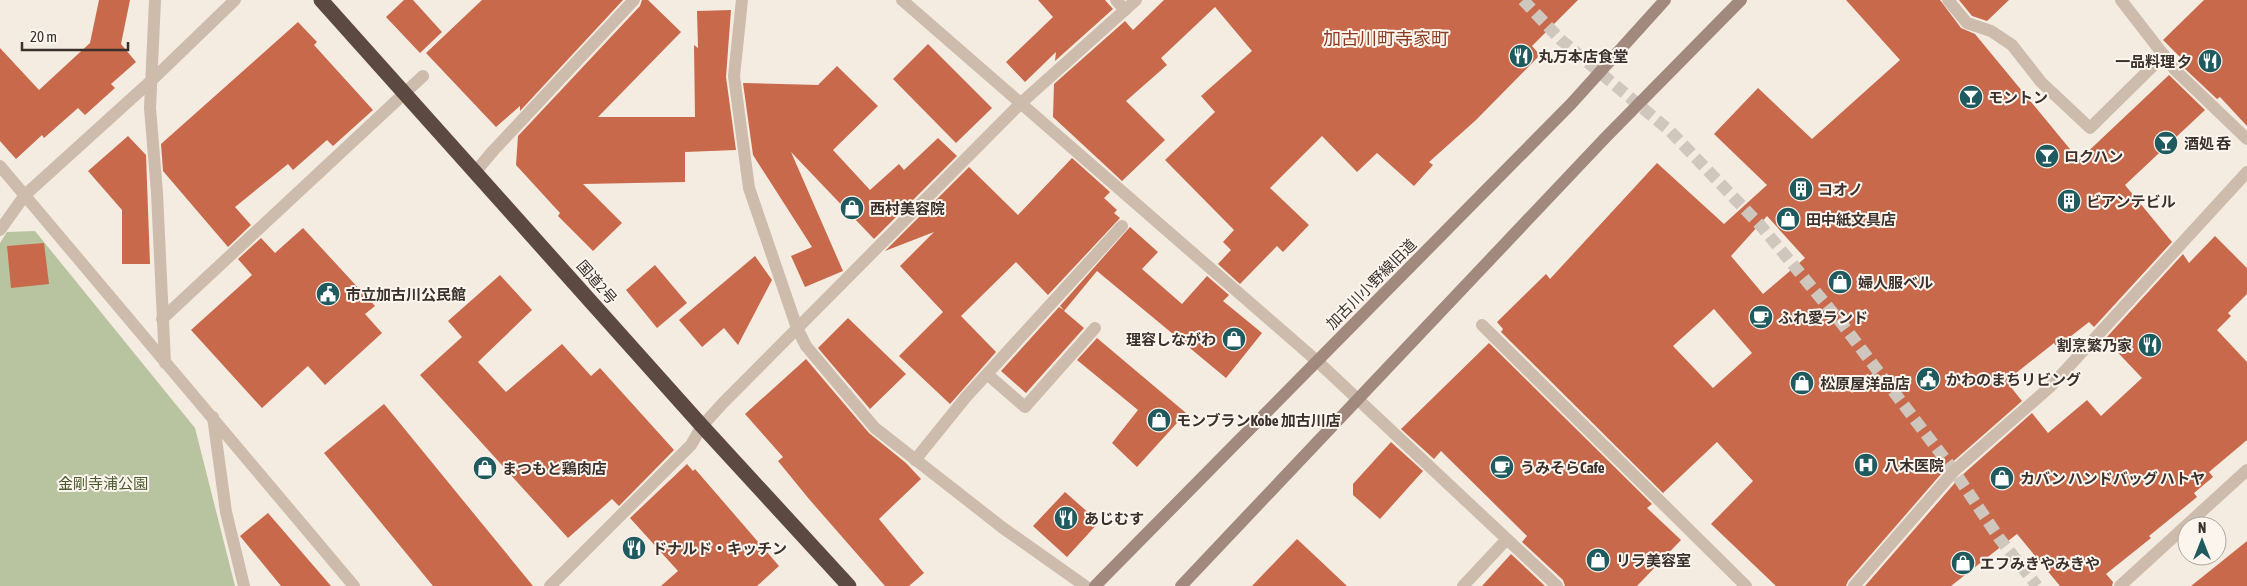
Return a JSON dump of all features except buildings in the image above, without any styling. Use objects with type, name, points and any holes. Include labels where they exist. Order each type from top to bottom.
[{"type":"highway","name":"国道2号","points":[[321,0],[476,171],[702,426],[849,586]]},
{"type":"street","points":[[155,0],[150,108],[157,193],[165,363]]},
{"type":"street","points":[[0,230],[24,195],[152,80],[235,0]]},
{"type":"street","points":[[476,171],[634,0]]},
{"type":"street","points":[[742,0],[734,76],[749,188],[797,328],[806,346],[875,428],[1003,528],[1085,586]]},
{"type":"street","points":[[902,0],[1317,361],[1557,586]]},
{"type":"street","points":[[550,586],[691,445],[702,426],[797,328],[1021,103],[1121,5],[1136,0]]},
{"type":"street","name":"加古川小野線旧道","points":[[1095,586],[1564,111],[1665,0]]},
{"type":"street","points":[[1181,586],[1599,144],[1741,0]]},
{"type":"street","points":[[1948,0],[1968,23],[1991,31],[2012,45],[2041,82],[2090,128],[2164,55]]},
{"type":"street","points":[[2121,0],[2176,71],[2247,139]]},
{"type":"street","points":[[162,319],[422,76]]},
{"type":"street","points":[[0,166],[354,586]]},
{"type":"street","points":[[1854,586],[1954,471],[2051,386],[2247,172]]},
{"type":"street","points":[[915,460],[966,397],[1122,226]]},
{"type":"street","points":[[1482,325],[1746,586]]},
{"type":"street","points":[[987,374],[1024,408],[1095,328]]},
{"type":"street","points":[[213,417],[226,512],[244,586]]},
{"type":"street","points":[[2120,586],[2247,470]]},
{"type":"street","points":[[1463,586],[1507,539]]},
{"type":"green space","name":"金剛寺浦公園","points":[[35,231],[195,428],[235,586],[0,586],[0,243],[7,232]]},
{"type":"tunnel","points":[[1523,0],[1561,40],[1670,131],[1761,226],[1843,325],[1954,471],[1999,538],[2037,586]]},
{"type":"place","name":"丸万本店食堂","points":[[1521,56]]},
{"type":"place","name":"一品料理 夕","points":[[2210,61]]},
{"type":"place","name":"モントン","points":[[1971,97]]},
{"type":"place","name":"酒処 呑","points":[[2166,143]]},
{"type":"place","name":"ロクハン","points":[[2047,156]]},
{"type":"place","name":"コオノ","points":[[1801,189]]},
{"type":"place","name":"ビアンテビル","points":[[2069,201]]},
{"type":"place","name":"西村美容院","points":[[852,208]]},
{"type":"place","name":"田中紙文具店","points":[[1788,219]]},
{"type":"place","name":"婦人服ベル","points":[[1840,282]]},
{"type":"place","name":"市立加古川公民館","points":[[328,294]]},
{"type":"place","name":"ふれ愛ランド","points":[[1761,317]]},
{"type":"place","name":"理容しながわ","points":[[1234,339]]},
{"type":"place","name":"割烹繁乃家","points":[[2150,345]]},
{"type":"place","name":"かわのまちリビング","points":[[1928,379]]},
{"type":"place","name":"松原屋洋品店","points":[[1802,383]]},
{"type":"place","name":"モンブランKobe 加古川店","points":[[1159,420]]},
{"type":"place","name":"八木医院","points":[[1866,465]]},
{"type":"place","name":"うみそらCafe","points":[[1502,467]]},
{"type":"place","name":"まつもと鶏肉店","points":[[485,468]]},
{"type":"place","name":"カバン ハンドバッグ ハトヤ","points":[[2002,478]]},
{"type":"place","name":"あじむす","points":[[1066,518]]},
{"type":"place","name":"ドナルド・キッチン","points":[[634,548]]},
{"type":"place","name":"リラ美容室","points":[[1598,560]]},
{"type":"place","name":"エフみきやみきや","points":[[1963,563]]},
{"type":"district","name":"加古川町寺家町","points":[[1386,38]]}]
